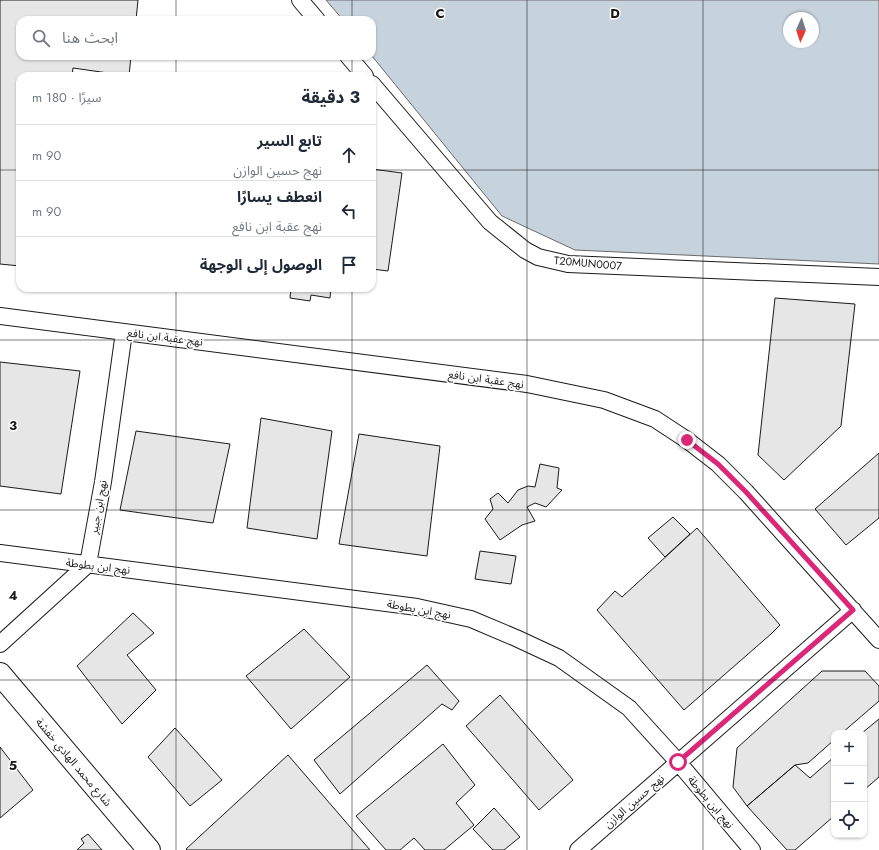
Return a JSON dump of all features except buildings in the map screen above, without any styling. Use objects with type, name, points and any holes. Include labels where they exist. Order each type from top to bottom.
[{"type":"street","points":[[300,0],[314,16]]},
{"type":"street","points":[[351,60],[362,72]]},
{"type":"street","name":"T20MUN0007","points":[[376,89],[490,222],[525,250],[538,257],[568,264],[879,277]]},
{"type":"street","name":"نهج عقبة ابن نافع","points":[[0,316],[527,384],[604,400],[655,420],[687,440],[718,464],[746,492],[879,640]]},
{"type":"street","name":"نهج ابن جبير","points":[[88,564],[103,482],[124,332]]},
{"type":"street","name":"نهج ابن بطوطة","points":[[0,553],[417,607],[471,620],[516,638],[559,658],[628,708],[678,762],[752,850]]},
{"type":"street","points":[[0,644],[88,564]]},
{"type":"street","name":"نهج حسين الوازن","points":[[578,850],[853,610]]},
{"type":"street","name":"شارع محمد الهادي خفشة","points":[[0,674],[149,850]]},
{"type":"shaded area","points":[[326,0],[879,0],[879,264],[575,250],[502,216],[375,60],[376,16],[340,16]]},
{"type":"route","points":[[678,762],[853,610],[746,492],[718,464],[687,440]]}]
